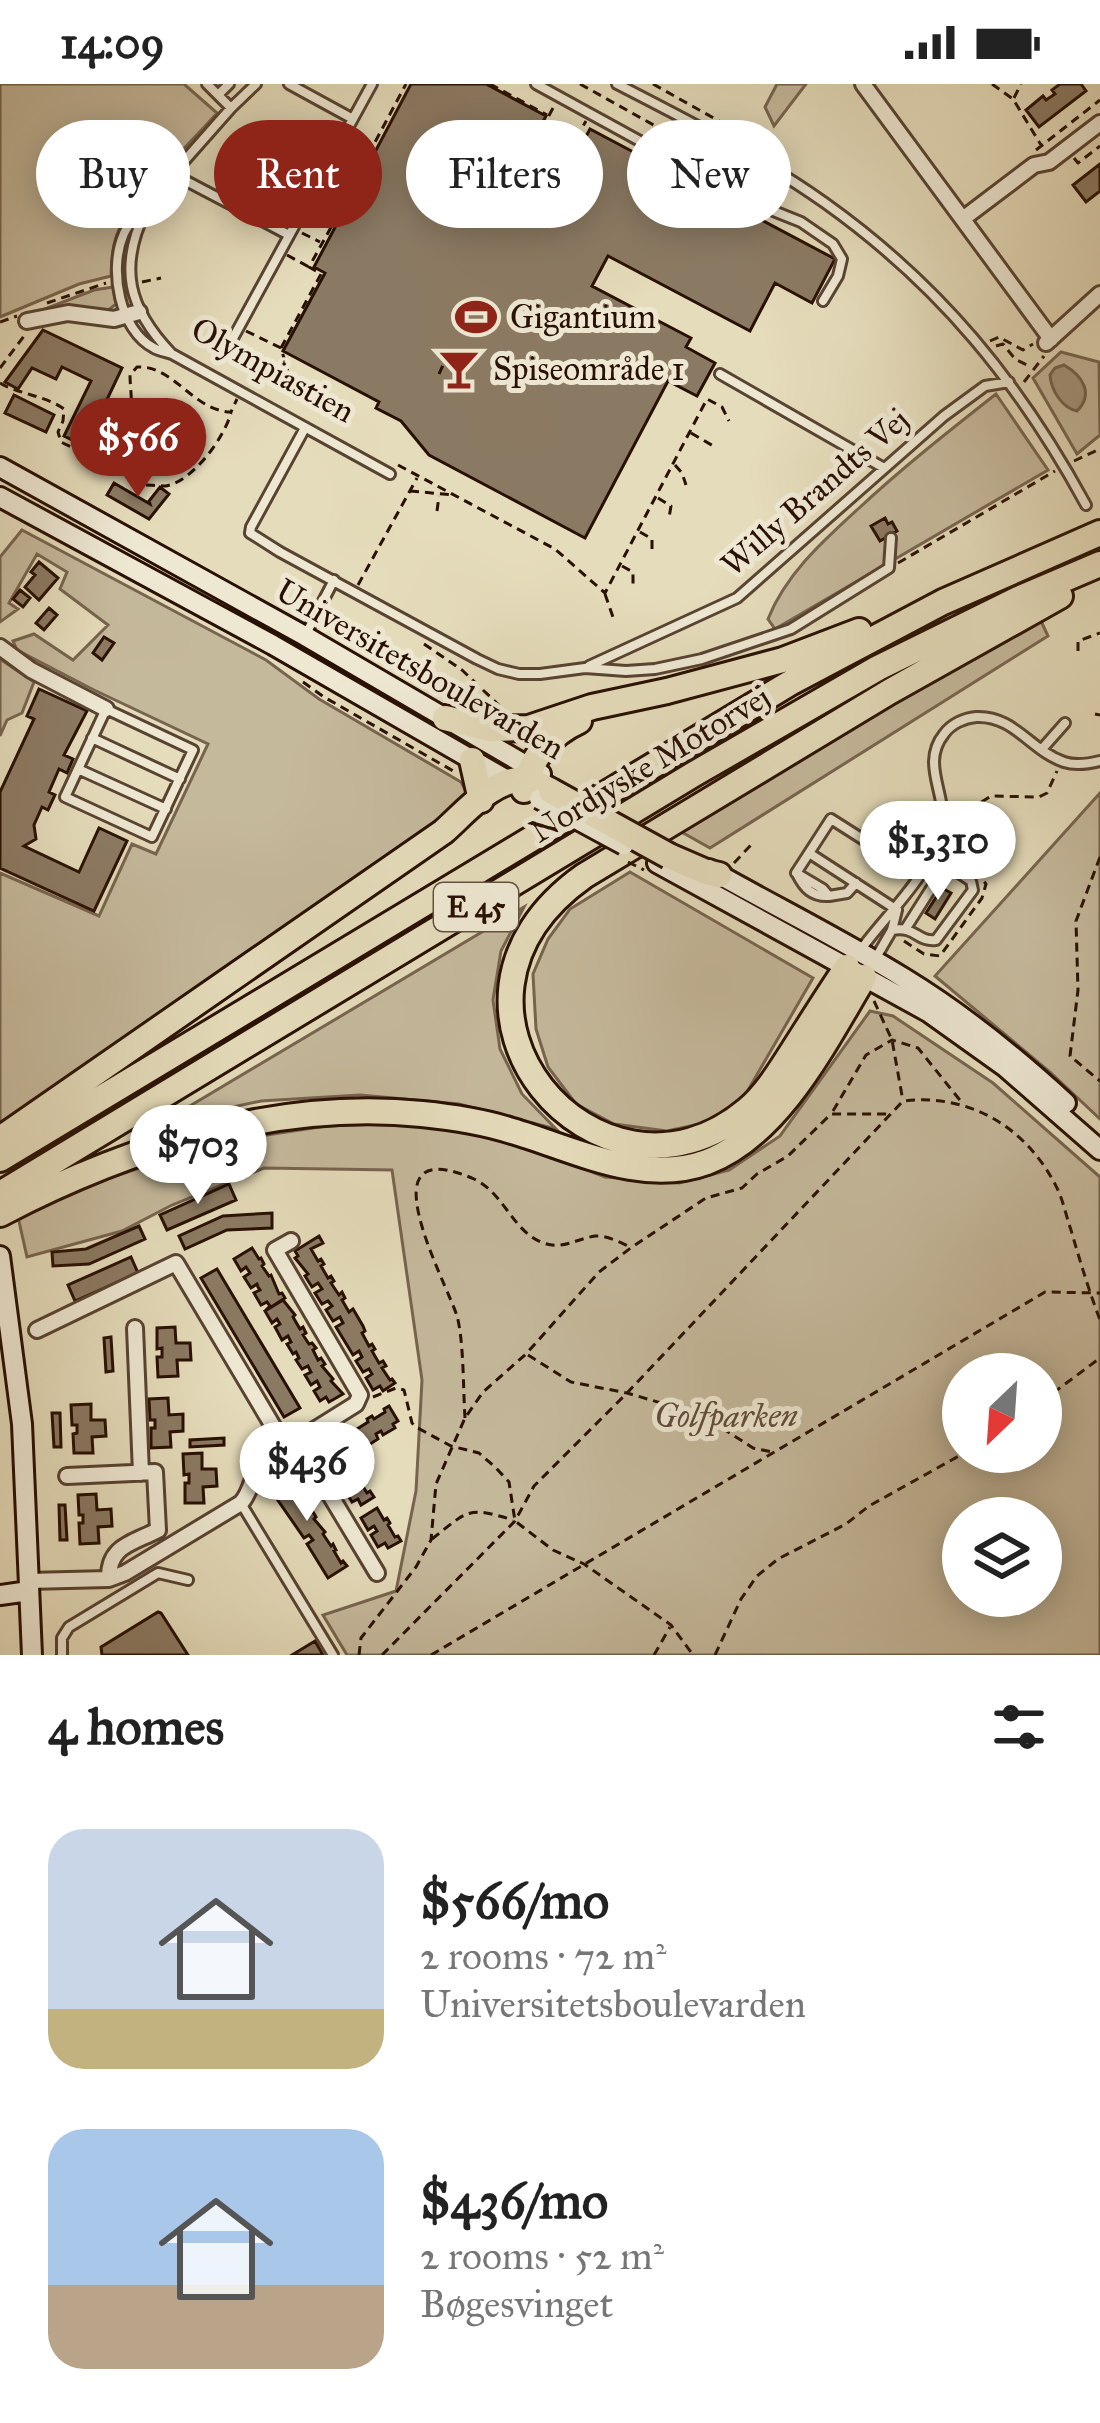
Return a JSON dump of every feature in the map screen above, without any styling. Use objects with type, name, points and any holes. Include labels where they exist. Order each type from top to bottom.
[{"type":"highway","name":"Nordjyske Motorvej","points":[[0,1160],[754,704],[870,639],[1100,533]]},
{"type":"highway","name":"Nordjyske Motorvej","points":[[0,1193],[878,668],[1018,598],[1100,564]]},
{"type":"highway","points":[[445,718],[490,729],[520,730],[592,706],[783,659],[1017,568]]},
{"type":"highway","points":[[861,964],[749,1109],[693,1139],[629,1142],[571,1118],[547,1096],[516,1040],[513,977],[529,933],[558,895],[908,681],[1100,578]]},
{"type":"highway","points":[[534,785],[538,754],[565,728],[619,703]]},
{"type":"highway","points":[[472,760],[481,800]]},
{"type":"highway","points":[[0,1139],[443,832],[494,789],[534,785],[667,856],[719,875]]},
{"type":"highway","points":[[0,1214],[158,1146],[272,1119],[334,1113],[380,1111],[465,1120],[651,1171],[701,1164],[728,1153],[757,1132],[790,1095],[861,964]]},
{"type":"main road","name":"Universitetsboulevarden","points":[[0,466],[445,718],[534,785]]},
{"type":"main road","name":"Universitetsboulevarden","points":[[0,497],[472,760],[534,785]]},
{"type":"main road","points":[[667,856],[861,964],[938,1000],[1039,1078],[1100,1136]]},
{"type":"main road","points":[[719,875],[861,964],[965,1037],[1100,1150]]},
{"type":"main road","points":[[0,1258],[22,1424],[32,1655]]},
{"type":"main road","points":[[0,1595],[28,1586]]},
{"type":"street","points":[[870,87],[1049,341],[1100,294]]},
{"type":"street","points":[[964,218],[1100,123]]},
{"type":"street","points":[[27,317],[68,313],[108,320],[133,314]]},
{"type":"street","points":[[0,647],[31,670],[106,710]]},
{"type":"street","points":[[28,1586],[109,1580],[125,1573],[241,1504],[260,1464],[356,1404],[360,1395],[275,1250],[291,1241]]},
{"type":"street","points":[[37,1330],[176,1263],[376,1573]]},
{"type":"street","points":[[135,1328],[141,1473]]},
{"type":"street","points":[[68,1476],[155,1472],[158,1530],[114,1553],[108,1562],[109,1580]]},
{"type":"lane","points":[[206,84],[231,108]]},
{"type":"lane","points":[[219,94],[229,84]]},
{"type":"lane","points":[[190,155],[256,84]]},
{"type":"lane","points":[[289,84],[353,119]]},
{"type":"lane","points":[[232,340],[372,84]]},
{"type":"lane","points":[[617,84],[773,170],[861,230],[942,303],[1010,382],[1087,506]]},
{"type":"lane","points":[[532,86],[751,202],[801,222],[833,244],[842,266],[824,301]]},
{"type":"lane","points":[[190,183],[290,236]]},
{"type":"lane","points":[[128,228],[118,280],[133,314],[172,354],[305,428],[393,469]]},
{"type":"lane","points":[[133,314],[137,283],[133,240],[138,228]]},
{"type":"lane","points":[[719,374],[884,468]]},
{"type":"lane","name":"Willy Brandts Vej","points":[[585,668],[737,598],[974,394],[1010,382]]},
{"type":"lane","name":"Willy Brandts Vej","points":[[305,428],[250,533],[498,669],[519,674],[585,668],[626,671],[702,659],[791,629],[889,568]]},
{"type":"lane","points":[[889,568],[891,538]]},
{"type":"lane","points":[[305,636],[334,580]]},
{"type":"lane","points":[[106,710],[193,750],[152,838],[65,797],[106,710]]},
{"type":"lane","points":[[861,964],[892,930],[897,910],[939,836],[944,814],[933,763],[947,729],[968,718],[993,718],[1061,761],[1084,765],[1100,761]]},
{"type":"lane","points":[[1042,749],[1065,723]]},
{"type":"lane","points":[[92,739],[180,779]]},
{"type":"lane","points":[[78,769],[166,809]]},
{"type":"lane","points":[[856,883],[847,893],[829,896],[796,873],[832,819],[920,874]]},
{"type":"lane","points":[[809,854],[897,910]]},
{"type":"lane","points":[[892,930],[906,928],[936,940],[971,892],[971,881],[931,855]]},
{"type":"lane","points":[[906,928],[946,865]]},
{"type":"lane","points":[[861,964],[880,923],[897,910]]},
{"type":"lane","points":[[241,1504],[333,1655]]},
{"type":"lane","points":[[62,1655],[62,1638],[69,1627],[158,1574],[188,1580]]},
{"type":"path","points":[[382,129],[406,84]]},
{"type":"path","points":[[490,84],[549,116]]},
{"type":"path","points":[[580,84],[645,120]]},
{"type":"path","points":[[653,84],[717,120]]},
{"type":"path","points":[[992,84],[1013,100],[1041,145]]},
{"type":"path","points":[[1013,100],[1021,84]]},
{"type":"path","points":[[523,102],[532,86]]},
{"type":"path","points":[[555,103],[514,180],[518,206],[532,214],[590,113]]},
{"type":"path","points":[[309,267],[330,228]]},
{"type":"path","points":[[304,234],[322,243]]},
{"type":"path","points":[[281,349],[321,274],[292,258]]},
{"type":"path","points":[[137,283],[161,278]]},
{"type":"path","points":[[44,304],[118,280]]},
{"type":"path","points":[[0,322],[27,317],[24,336],[0,368]]},
{"type":"path","points":[[249,332],[281,349],[289,375]]},
{"type":"path","points":[[1023,383],[1046,354],[1049,341],[1023,350],[999,337],[992,344],[1003,344],[1015,359],[1033,367]]},
{"type":"path","points":[[439,374],[443,364]]},
{"type":"path","points":[[0,382],[30,397],[49,398],[64,409],[58,436],[83,452],[106,450],[123,433],[131,413],[130,375],[137,367],[158,370],[205,406],[231,412]]},
{"type":"path","points":[[605,593],[719,374]]},
{"type":"path","points":[[146,485],[172,485],[206,458],[240,392]]},
{"type":"path","points":[[707,399],[722,407],[729,421]]},
{"type":"path","points":[[690,432],[716,447]]},
{"type":"path","points":[[889,568],[1100,449]]},
{"type":"path","points":[[674,464],[686,485]]},
{"type":"path","points":[[393,469],[418,476],[555,549],[605,593],[614,620]]},
{"type":"path","points":[[410,491],[456,495]]},
{"type":"path","points":[[437,511],[439,494]]},
{"type":"path","points":[[656,497],[671,506],[669,518]]},
{"type":"path","points":[[639,531],[652,538],[652,549]]},
{"type":"path","points":[[620,565],[633,572],[633,586]]},
{"type":"path","points":[[1078,651],[1078,641],[1100,633]]},
{"type":"path","points":[[946,852],[980,802],[991,796],[1046,794],[1061,761]]},
{"type":"path","points":[[719,875],[751,844]]},
{"type":"path","points":[[1100,857],[1076,921],[1078,990],[1070,1056],[1100,1081]]},
{"type":"path","points":[[861,964],[892,1040],[903,1101]]},
{"type":"path","points":[[431,1540],[436,1484],[465,1418],[483,1393],[526,1354],[599,1272],[706,1198],[742,1188],[788,1156],[831,1114],[866,1055],[892,1040],[918,1048],[964,1106]]},
{"type":"path","points":[[382,1655],[515,1521],[534,1486],[903,1101],[923,1099],[989,1114],[1016,1131],[1036,1152],[1058,1189],[1099,1317]]},
{"type":"path","points":[[831,1114],[891,1114]]},
{"type":"path","points":[[465,1418],[458,1319],[435,1266],[415,1198],[422,1176],[430,1170],[444,1170],[475,1180],[493,1191],[526,1233],[544,1244],[562,1246],[600,1235],[632,1247]]},
{"type":"path","points":[[431,1655],[1045,1292],[1100,1294]]},
{"type":"path","points":[[526,1354],[571,1382],[702,1415],[753,1448],[774,1452]]},
{"type":"path","points":[[1062,1386],[1100,1358]]},
{"type":"path","points":[[360,1395],[404,1390],[412,1423],[451,1446],[478,1453],[509,1482],[515,1521]]},
{"type":"path","points":[[715,1655],[757,1576],[778,1559],[942,1465]]},
{"type":"path","points":[[359,1655],[361,1639],[431,1540],[467,1512],[479,1510],[515,1521],[554,1550],[584,1564],[671,1625],[693,1655]]},
{"type":"path","points":[[654,1655],[671,1625]]},
{"type":"green space","points":[[0,84],[184,84],[217,113],[190,142],[190,120],[36,120],[36,228],[120,228],[111,276],[0,317]]},
{"type":"green space","points":[[777,84],[806,84],[779,120],[771,120],[765,107]]},
{"type":"green space","points":[[113,287],[116,304],[106,312],[73,306],[45,309],[94,290]]},
{"type":"green space","points":[[1061,352],[1099,362],[1100,435],[1077,454],[1033,378]]},
{"type":"green space","points":[[996,394],[1048,470],[775,629],[768,619],[776,603],[819,546]]},
{"type":"green space","points":[[22,530],[266,660],[319,699],[461,782],[467,793],[460,804],[0,1131],[0,873],[99,916],[132,844],[156,854],[208,744],[17,650],[13,641],[34,634],[73,660],[108,625],[60,589],[67,572],[37,554],[9,603],[18,609],[0,622],[0,557]]},
{"type":"green space","points":[[1041,621],[1048,636],[710,848],[678,830],[996,643]]},
{"type":"green space","points":[[0,659],[34,682],[22,713],[7,720],[0,736]]},
{"type":"green space","points":[[1100,793],[1100,1119],[935,976]]},
{"type":"green space","points":[[630,872],[813,978],[744,1097],[709,1122],[667,1131],[614,1124],[576,1104],[548,1067],[536,1029],[533,974],[548,939],[570,909]]},
{"type":"green space","points":[[524,907],[501,951],[493,1000],[500,1049],[522,1094],[556,1129],[459,1104],[360,1095],[261,1101],[163,1122]]},
{"type":"green space","name":"Golfparken","points":[[870,1011],[893,1016],[993,1083],[1100,1177],[1100,1655],[347,1655],[323,1615],[396,1591],[416,1491],[422,1380],[392,1170],[264,1168],[122,1231],[27,1257],[18,1217],[112,1177],[215,1143],[326,1126],[405,1123],[513,1141],[605,1177],[679,1183],[729,1170],[780,1136]]},
{"type":"shaded area","points":[[1064,365],[1084,386],[1085,398],[1077,411],[1062,402],[1051,381],[1055,368]]},
{"type":"building","name":"Gigantium","points":[[411,84],[486,84],[546,116],[544,120],[406,120],[406,228],[603,228],[603,136],[627,149],[627,228],[777,228],[835,259],[812,303],[775,283],[750,331],[608,256],[592,286],[691,338],[686,347],[715,363],[697,396],[668,381],[585,538],[429,455],[401,421],[376,408],[379,402],[283,351],[325,273],[314,267],[335,228],[382,228],[382,139]]},
{"type":"building","points":[[1060,84],[1081,84],[1086,91],[1039,127],[1026,110],[1043,96],[1046,100],[1055,94],[1052,90]]},
{"type":"building","points":[[1100,164],[1100,191],[1086,202],[1073,185]]},
{"type":"building","points":[[43,330],[122,368],[85,446],[64,436],[91,381],[62,367],[56,379],[32,368],[18,389],[5,382]]},
{"type":"building","points":[[14,395],[54,415],[46,432],[5,413]]},
{"type":"building","points":[[114,483],[150,504],[160,487],[169,494],[149,519],[107,495]]},
{"type":"building","points":[[885,518],[897,531],[880,541],[871,526]]},
{"type":"building","points":[[39,562],[58,578],[39,600],[25,587]]},
{"type":"building","points":[[20,590],[30,598],[23,607],[13,599]]},
{"type":"building","points":[[49,608],[57,615],[44,630],[36,623]]},
{"type":"building","points":[[104,637],[114,643],[102,660],[93,653]]},
{"type":"building","points":[[39,689],[87,711],[64,755],[73,759],[67,773],[59,769],[49,792],[55,795],[48,810],[42,807],[34,825],[36,839],[24,846],[79,872],[99,828],[127,841],[94,911],[0,868],[0,792],[34,719],[27,716]]},
{"type":"building","points":[[942,888],[951,893],[935,919],[926,913]]},
{"type":"building","points":[[229,1184],[236,1200],[167,1230],[160,1215]]},
{"type":"building","points":[[272,1213],[272,1228],[227,1230],[185,1249],[179,1236],[223,1216]]},
{"type":"building","points":[[139,1226],[145,1239],[89,1264],[53,1266],[52,1252],[86,1249]]},
{"type":"building","points":[[319,1236],[323,1243],[311,1249],[339,1295],[342,1292],[349,1312],[353,1309],[369,1346],[372,1344],[379,1363],[383,1361],[386,1366],[382,1368],[395,1383],[383,1391],[380,1386],[373,1390],[366,1378],[372,1374],[369,1369],[363,1372],[356,1361],[362,1357],[359,1351],[353,1355],[336,1327],[343,1323],[340,1317],[333,1321],[326,1310],[332,1306],[328,1301],[322,1304],[315,1293],[322,1289],[318,1283],[312,1287],[295,1258],[295,1251]]},
{"type":"building","points":[[252,1248],[285,1298],[265,1311],[270,1306],[267,1302],[261,1305],[254,1293],[260,1290],[257,1284],[251,1288],[244,1277],[250,1273],[246,1267],[241,1271],[234,1259]]},
{"type":"building","points":[[131,1257],[138,1273],[75,1301],[68,1285]]},
{"type":"building","points":[[217,1269],[300,1408],[284,1417],[201,1278]]},
{"type":"building","points":[[283,1300],[343,1394],[329,1402],[326,1397],[320,1401],[314,1391],[320,1387],[317,1381],[311,1385],[305,1375],[311,1372],[308,1366],[302,1369],[296,1352],[287,1344],[291,1342],[288,1336],[282,1340],[275,1327],[280,1324],[277,1319],[272,1323],[265,1311]]},
{"type":"building","points":[[175,1327],[176,1343],[190,1343],[191,1360],[177,1360],[178,1376],[158,1377],[157,1357],[162,1357],[162,1348],[157,1349],[157,1328]]},
{"type":"building","points":[[111,1337],[113,1371],[106,1372],[104,1338]]},
{"type":"building","points":[[168,1398],[169,1415],[183,1414],[183,1431],[170,1432],[171,1447],[151,1448],[155,1420],[150,1420],[149,1399]]},
{"type":"building","points":[[91,1404],[91,1420],[105,1420],[106,1436],[92,1437],[93,1453],[74,1453],[77,1425],[72,1425],[71,1405]]},
{"type":"building","points":[[389,1406],[398,1421],[395,1428],[376,1434],[378,1439],[367,1446],[357,1429]]},
{"type":"building","points":[[52,1413],[60,1413],[61,1447],[54,1447]]},
{"type":"building","points":[[334,1435],[347,1450],[343,1453],[364,1481],[367,1493],[374,1497],[361,1505],[358,1499],[352,1502],[346,1492],[351,1489],[348,1484],[343,1487],[337,1477],[342,1474],[339,1469],[334,1472],[328,1462],[334,1458],[331,1453],[325,1457],[317,1445]]},
{"type":"building","points":[[224,1438],[224,1445],[190,1447],[190,1440]]},
{"type":"building","points":[[202,1453],[202,1469],[216,1469],[217,1486],[203,1487],[204,1503],[185,1503],[189,1474],[184,1475],[183,1454]]},
{"type":"building","points":[[285,1471],[347,1566],[328,1578],[307,1544],[313,1540],[309,1535],[304,1538],[269,1480]]},
{"type":"building","points":[[96,1494],[97,1510],[111,1509],[112,1526],[98,1527],[99,1543],[80,1544],[83,1515],[79,1515],[78,1495]]},
{"type":"building","points":[[59,1505],[65,1505],[67,1540],[60,1540]]},
{"type":"building","points":[[377,1508],[401,1541],[388,1548],[385,1543],[378,1547],[371,1535],[377,1531],[374,1526],[368,1530],[361,1518]]},
{"type":"building","points":[[158,1612],[188,1655],[102,1655],[101,1647]]},
{"type":"building","points":[[315,1641],[323,1655],[292,1655]]},
{"type":"place","name":"Gigantium","points":[[476,317]]},
{"type":"place","name":"Spiseområde 1","points":[[459,369]]}]
